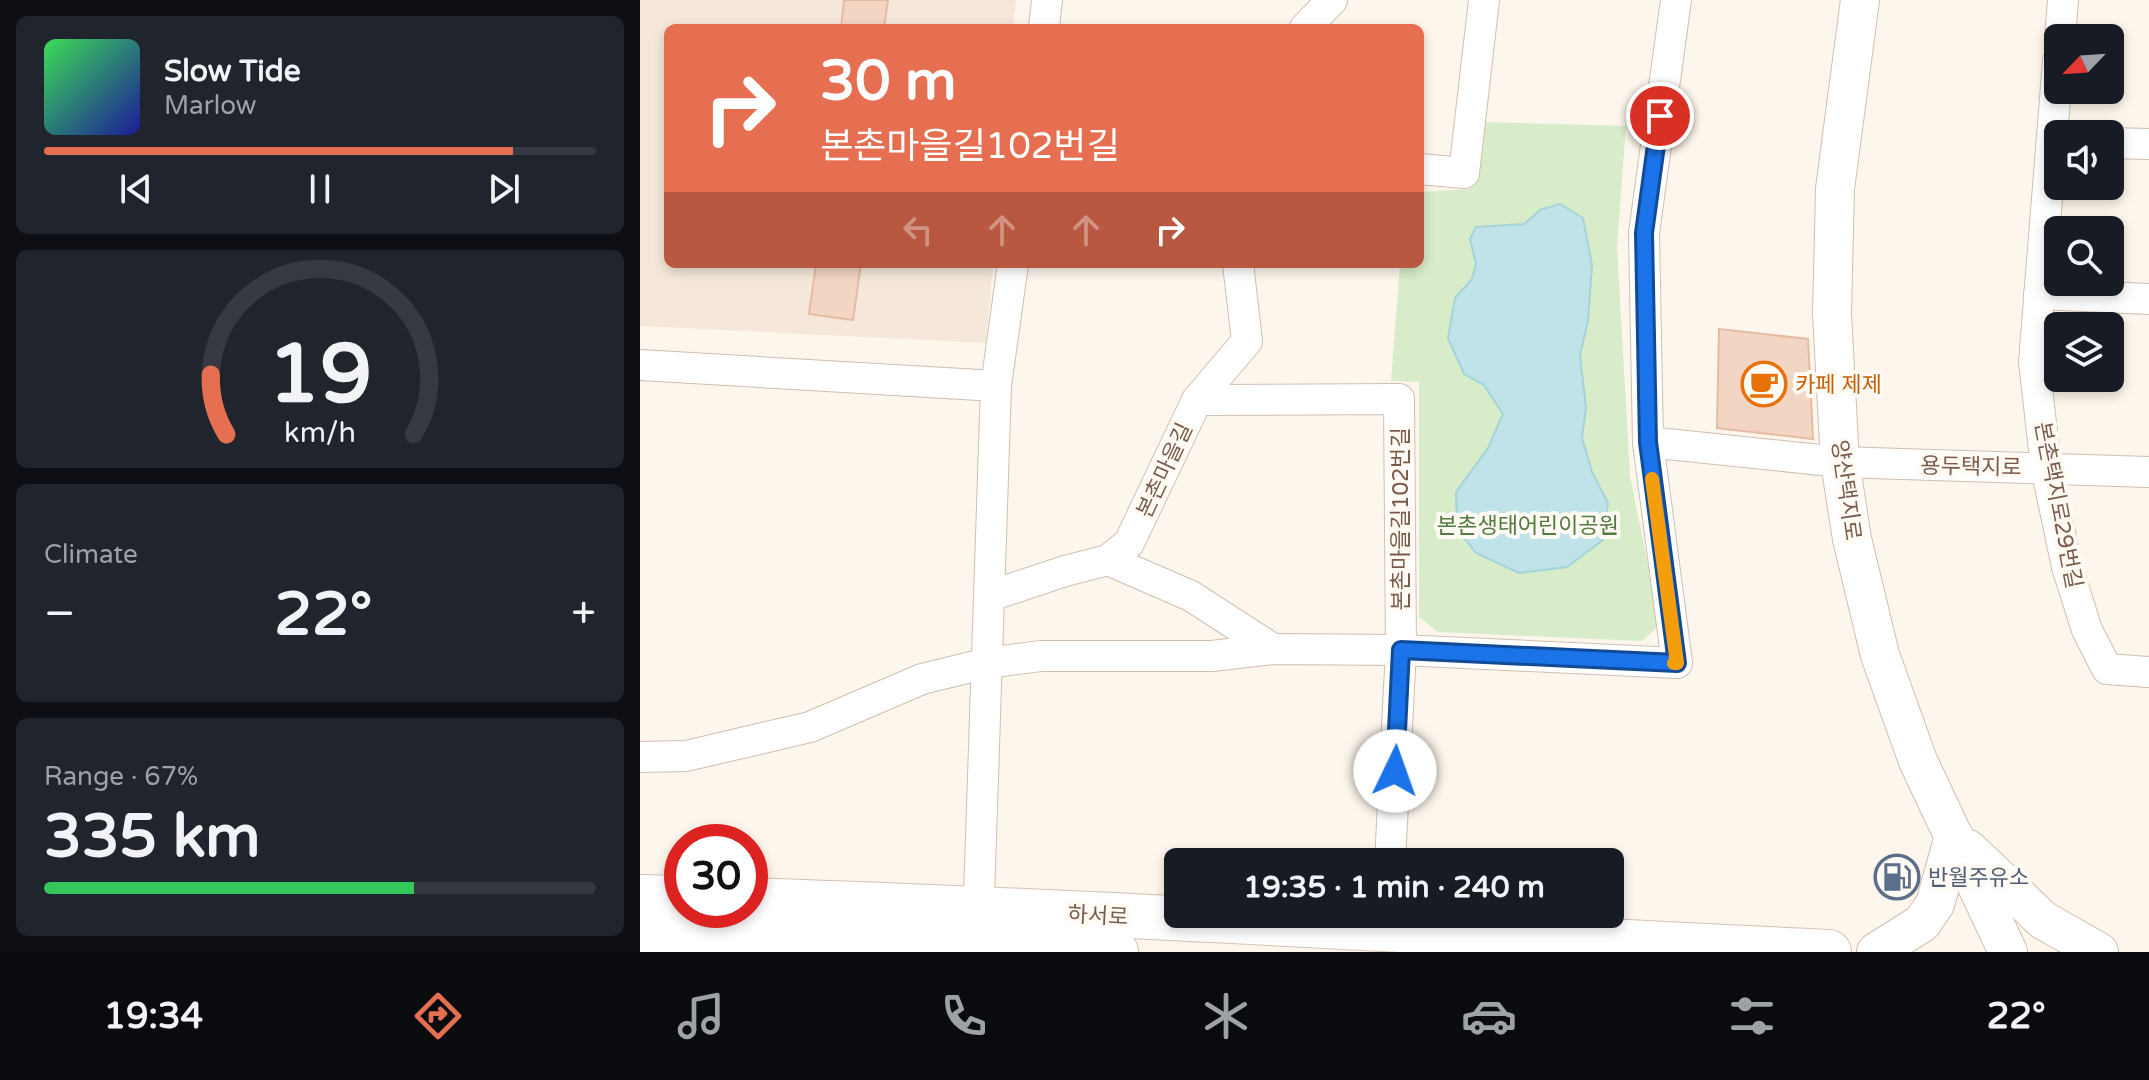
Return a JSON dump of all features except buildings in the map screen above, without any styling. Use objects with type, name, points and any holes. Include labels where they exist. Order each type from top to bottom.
[{"type":"main road","points":[[640,897],[664,898]]},
{"type":"main road","name":"하서로","points":[[768,902],[978,926],[1116,952]]},
{"type":"main road","name":"하서로","points":[[640,939],[978,926],[1164,925]]},
{"type":"main road","name":"하서로","points":[[1409,928],[1480,944],[1829,952]]},
{"type":"street","points":[[1044,24],[1047,0]]},
{"type":"street","points":[[1309,24],[1332,0]]},
{"type":"street","points":[[1424,169],[1464,173],[1484,0]]},
{"type":"street","points":[[640,757],[686,756],[810,727],[922,679],[987,663],[1041,656],[1212,656],[1273,649],[1401,650],[1677,663],[1648,442],[1644,233],[1676,0]]},
{"type":"street","name":"양산택지로","points":[[1860,0],[1835,189],[1832,314],[1840,462],[1852,539],[1880,655],[1918,761],[2008,952]]},
{"type":"street","points":[[2061,24],[2063,0]]},
{"type":"street","points":[[2124,143],[2149,144]]},
{"type":"street","name":"본촌택지로29번길","points":[[2049,200],[2034,362],[2046,467],[2067,567],[2087,630],[2107,669],[2149,672]]},
{"type":"street","points":[[978,926],[996,386],[1012,268]]},
{"type":"street","name":"본촌마을길","points":[[1108,560],[1129,543],[1197,400],[1247,341],[1238,268]]},
{"type":"street","points":[[2039,294],[2149,299]]},
{"type":"street","points":[[640,365],[996,386]]},
{"type":"street","name":"본촌마을길102번길","points":[[1197,400],[1399,399],[1401,650]]},
{"type":"street","name":"용두택지로","points":[[1648,442],[1840,462],[2149,472]]},
{"type":"street","points":[[990,596],[1108,560],[1191,596],[1273,649]]},
{"type":"street","points":[[1391,848],[1401,650]]},
{"type":"street","points":[[1876,952],[1922,923],[1935,904],[1954,836],[2043,920],[2099,952]]},
{"type":"shaded area","points":[[640,0],[1016,0],[1013,24],[664,24],[664,268],[993,268],[986,343],[640,326]]},
{"type":"green space","name":"본촌생태어린이공원","points":[[1484,122],[1626,126],[1617,247],[1630,476],[1660,624],[1642,641],[1438,632],[1419,617],[1419,382],[1391,381],[1400,268],[1424,268],[1424,192],[1470,189]]},
{"type":"water","points":[[1560,204],[1583,218],[1592,265],[1588,321],[1580,355],[1586,408],[1582,438],[1592,472],[1608,503],[1603,540],[1567,567],[1519,573],[1476,553],[1457,529],[1456,492],[1488,448],[1503,414],[1484,385],[1464,374],[1448,338],[1455,298],[1472,279],[1476,264],[1470,239],[1476,227],[1524,224],[1540,210]]},
{"type":"slow traffic","points":[[1652,479],[1677,663],[1674,663]]},
{"type":"place","name":"카페 제제","points":[[1764,384]]},
{"type":"place","name":"반월주유소","points":[[1897,877]]},
{"type":"route","points":[[1395,771],[1401,650],[1677,663],[1648,442],[1644,233],[1660,116]]}]
